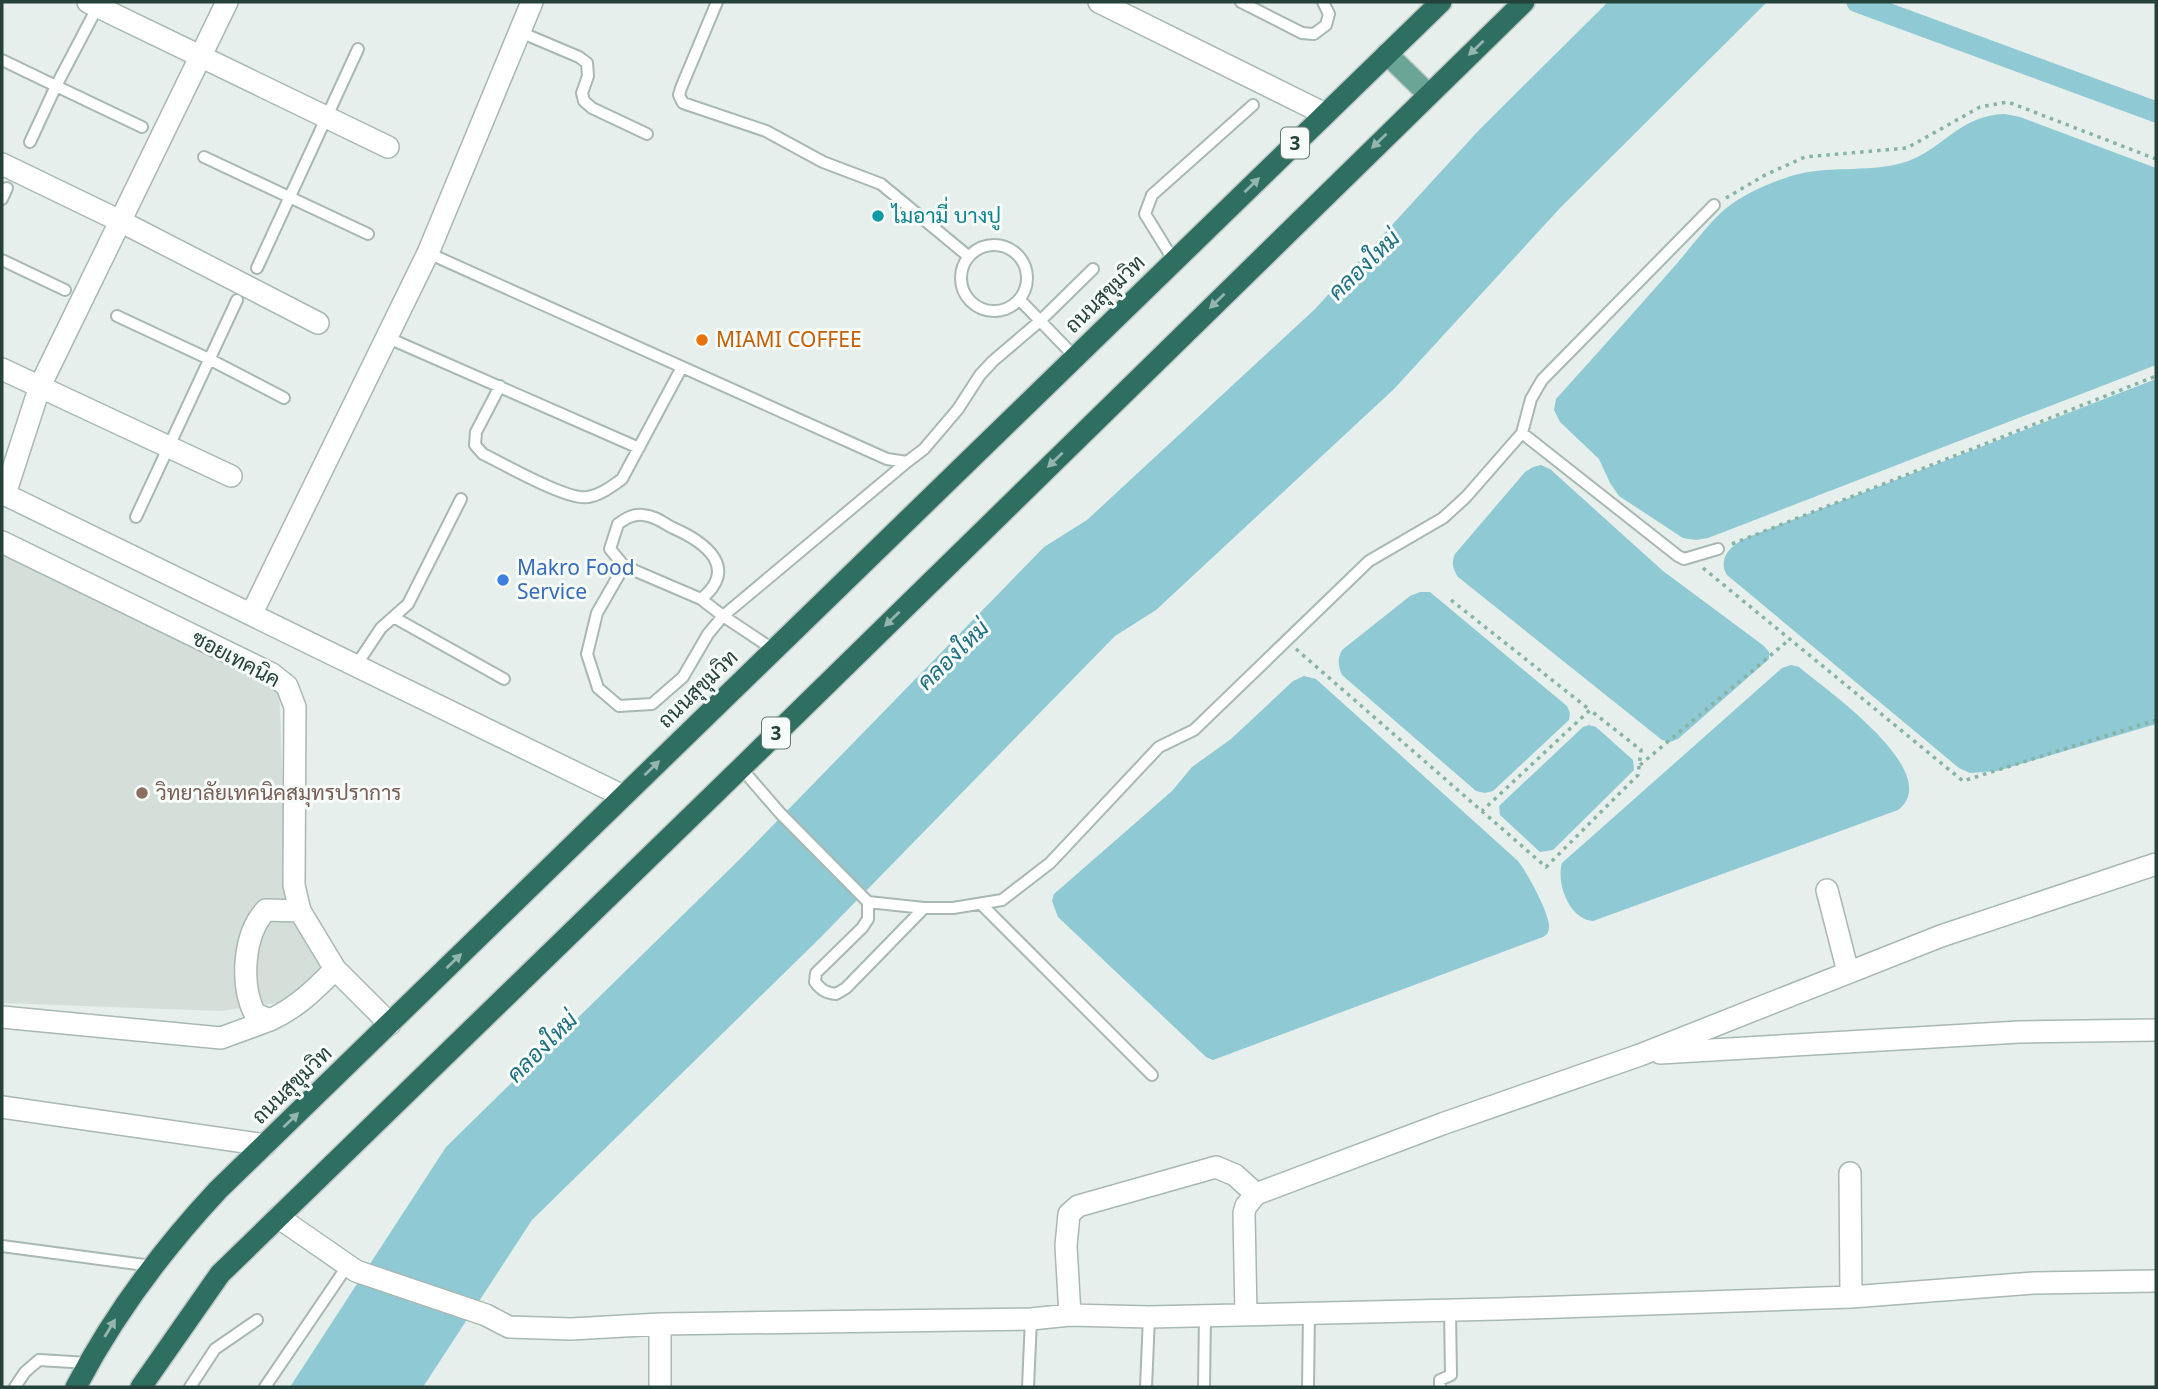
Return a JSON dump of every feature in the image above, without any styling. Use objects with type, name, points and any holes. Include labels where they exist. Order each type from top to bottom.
[{"type":"highway","name":"ถนนสุขุมวิท","points":[[76,1387],[123,1306],[152,1266],[218,1190],[1441,2]]},
{"type":"highway","name":"3","points":[[141,1387],[220,1274],[1524,2]]},
{"type":"main road","points":[[1387,54],[1428,94]]},
{"type":"street","points":[[227,2],[40,386],[3,494],[357,664],[623,796]]},
{"type":"street","points":[[252,613],[428,253],[532,2]]},
{"type":"street","points":[[1099,2],[1325,114]]},
{"type":"street","points":[[95,3],[388,147]]},
{"type":"street","points":[[2,164],[120,221],[318,323]]},
{"type":"street","points":[[2,369],[231,476]]},
{"type":"street","name":"ซอยเทคนิค","points":[[2,542],[272,674],[287,686],[295,707],[294,885],[300,911],[335,969],[390,1024]]},
{"type":"street","points":[[1246,1315],[1244,1213],[1256,1194],[1442,1124],[1640,1055],[1941,936],[2156,864]]},
{"type":"street","points":[[1827,890],[1849,972]]},
{"type":"street","points":[[270,1020],[255,1014],[248,1001],[249,941],[256,921],[267,910],[300,911]]},
{"type":"street","points":[[2,1017],[221,1038],[270,1020],[303,1001],[335,969]]},
{"type":"street","points":[[1640,1055],[2019,1032],[2156,1030]]},
{"type":"street","points":[[2,1107],[265,1145]]},
{"type":"street","points":[[1070,1314],[1066,1246],[1069,1214],[1078,1206],[1216,1167],[1236,1175],[1256,1194]]},
{"type":"street","points":[[1850,1172],[1851,1297]]},
{"type":"street","points":[[278,1217],[352,1268],[486,1315],[509,1327],[571,1329],[660,1324],[1031,1319],[1070,1314],[1149,1317],[1450,1310],[1851,1297],[2034,1283],[2156,1281]]},
{"type":"street","points":[[660,1324],[660,1387]]},
{"type":"lane","points":[[717,2],[681,88],[679,95],[683,103],[766,131],[823,162],[881,184],[968,256]]},
{"type":"lane","points":[[1241,2],[1302,33],[1314,34],[1326,25],[1329,14],[1322,2]]},
{"type":"lane","points":[[30,142],[95,3]]},
{"type":"lane","points":[[520,32],[579,57],[587,64],[588,76],[582,93],[584,101],[592,108],[647,134]]},
{"type":"lane","points":[[257,268],[358,49]]},
{"type":"lane","points":[[2,60],[142,127]]},
{"type":"lane","points":[[1174,261],[1145,214],[1152,195],[1253,105]]},
{"type":"lane","points":[[204,157],[368,234]]},
{"type":"lane","points":[[2,199],[7,188]]},
{"type":"lane","points":[[741,768],[780,813],[867,899],[923,908],[953,908],[1002,900],[1050,863],[1159,747],[1194,730],[1369,561],[1443,519],[1466,497],[1522,433],[1531,399],[1542,380],[1714,205]]},
{"type":"lane","points":[[1000,245],[1016,253],[1025,267],[1027,285],[1020,300],[1005,310],[988,311],[972,304],[963,289],[961,272],[968,256],[983,247],[1000,245]]},
{"type":"lane","points":[[428,253],[887,459],[907,463]]},
{"type":"lane","points":[[2,260],[65,290]]},
{"type":"lane","points":[[624,566],[597,613],[586,654],[598,688],[619,706],[652,704],[683,677],[708,634],[723,616],[924,449],[958,409],[993,360],[1041,321],[1093,269]]},
{"type":"lane","points":[[136,517],[237,300]]},
{"type":"lane","points":[[1020,300],[1075,357]]},
{"type":"lane","points":[[117,316],[284,398]]},
{"type":"lane","points":[[386,337],[639,448]]},
{"type":"lane","points":[[500,386],[476,432],[475,445],[483,453],[570,496],[587,498],[606,491],[622,479],[682,367]]},
{"type":"lane","points":[[1522,433],[1678,556],[1684,559],[1718,549]]},
{"type":"lane","points":[[357,664],[381,628],[408,604],[461,499]]},
{"type":"lane","points":[[701,599],[713,589],[718,578],[710,551],[656,517],[641,514],[618,524],[610,549],[624,566],[701,599],[774,650]]},
{"type":"lane","points":[[395,618],[504,679]]},
{"type":"lane","points":[[867,899],[868,919],[862,928],[816,973],[815,982],[826,993],[836,994],[846,988],[923,908]]},
{"type":"lane","points":[[981,904],[1152,1075]]},
{"type":"lane","points":[[2,1246],[152,1266]]},
{"type":"lane","points":[[265,1387],[352,1268]]},
{"type":"lane","points":[[1440,1387],[1440,1380],[1451,1375],[1450,1310]]},
{"type":"lane","points":[[1308,1387],[1309,1313]]},
{"type":"lane","points":[[1204,1387],[1205,1316]]},
{"type":"lane","points":[[1146,1387],[1149,1317]]},
{"type":"lane","points":[[1028,1387],[1031,1319]]},
{"type":"lane","points":[[190,1387],[215,1349],[257,1320]]},
{"type":"lane","points":[[15,1387],[25,1372],[39,1360],[88,1363]]},
{"type":"path","points":[[1714,205],[1765,175],[1805,157],[1907,148],[1980,107],[2008,102],[2156,159]]},
{"type":"path","points":[[1718,549],[2156,376]]},
{"type":"path","points":[[1691,557],[1963,781],[2156,720]]},
{"type":"path","points":[[1286,641],[1546,867],[1638,775],[1641,750],[1451,600]]},
{"type":"path","points":[[1639,766],[1790,639]]},
{"type":"path","points":[[1482,811],[1590,710]]},
{"type":"shaded area","name":"วิทยาลัยเทคนิคสมุทรปราการ","points":[[2,551],[279,687],[287,899],[325,966],[292,1001],[221,1011],[2,1003]]},
{"type":"water","name":"คลองใหม่","points":[[1608,2],[1767,2],[1561,207],[1394,389],[1156,610],[1115,636],[821,937],[532,1220],[423,1387],[290,1387],[446,1147],[742,857],[1044,547],[1087,520],[1315,309],[1480,129]]},
{"type":"water","points":[[2005,114],[2020,117],[2156,168],[2156,365],[1708,538],[1683,538],[1619,496],[1599,459],[1560,422],[1554,410],[1556,399],[1718,215],[1748,194],[1783,179],[1818,171],[1875,168],[1902,163],[1928,151],[1962,127],[1989,116]]},
{"type":"water","points":[[2156,379],[2156,724],[1997,771],[1970,773],[1959,768],[1727,575],[1724,569],[1727,553],[1735,544],[1746,538]]},
{"type":"water","points":[[1541,465],[1550,469],[1663,571],[1769,652],[1769,659],[1678,739],[1670,742],[1662,740],[1458,577],[1455,571],[1455,554],[1525,472]]},
{"type":"water","points":[[1430,592],[1567,706],[1570,713],[1569,720],[1493,791],[1476,791],[1342,675],[1339,660],[1342,650],[1410,596]]},
{"type":"water","points":[[1791,665],[1799,667],[1854,712],[1895,754],[1906,775],[1909,794],[1898,810],[1593,921],[1577,914],[1563,890],[1562,863],[1782,668]]},
{"type":"water","points":[[1304,676],[1316,679],[1518,861],[1542,904],[1549,930],[1543,937],[1213,1060],[1206,1057],[1058,917],[1052,901],[1054,894],[1172,791],[1192,767],[1231,739],[1293,681]]},
{"type":"water","points":[[1583,727],[1596,727],[1633,760],[1634,770],[1553,850],[1540,852],[1500,815],[1499,806]]},
{"type":"waterway","points":[[1857,2],[2156,112]]},
{"type":"place","name":"ไมอามี่ บางปู","points":[[878,216]]},
{"type":"place","name":"MIAMI COFFEE","points":[[702,340]]},
{"type":"place","name":"Makro Food Service","points":[[503,580]]},
{"type":"place","name":"วิทยาลัยเทคนิคสมุทรปราการ","points":[[142,793]]}]
